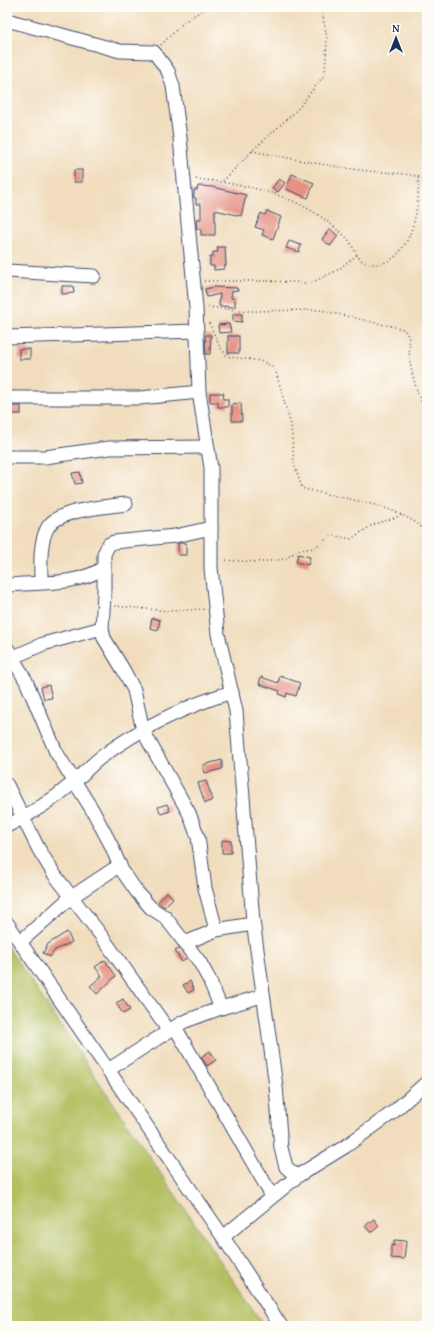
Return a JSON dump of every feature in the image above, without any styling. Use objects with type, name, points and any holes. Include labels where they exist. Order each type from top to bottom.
[{"type":"street","points":[[7,20],[120,51],[154,52],[168,71],[173,86],[194,281],[199,392],[212,486],[210,562],[215,609],[220,647],[232,692],[238,729],[253,924],[262,996],[276,1086],[281,1148],[286,1167],[294,1174],[299,1174]]},
{"type":"street","points":[[7,271],[94,276]]},
{"type":"street","points":[[7,337],[197,331]]},
{"type":"street","points":[[7,398],[140,398],[199,392]]},
{"type":"street","points":[[7,457],[45,457],[109,448],[207,447]]},
{"type":"street","points":[[41,582],[44,539],[47,528],[52,522],[63,515],[126,504]]},
{"type":"street","points":[[211,528],[175,536],[114,542],[106,548],[102,628],[108,646],[134,690],[143,730],[177,789],[198,837],[205,888],[216,930]]},
{"type":"street","points":[[7,585],[78,579],[93,575],[104,567]]},
{"type":"street","points":[[102,628],[9,655],[26,681],[56,752],[93,811],[120,865],[137,892],[151,908],[166,917],[199,961],[209,979],[221,1008]]},
{"type":"street","points":[[7,826],[24,818],[51,800],[74,782],[85,770],[100,758],[143,730],[189,707],[232,692]]},
{"type":"street","points":[[7,785],[38,848],[70,898],[100,934],[172,1029],[272,1196]]},
{"type":"street","points":[[20,942],[70,898],[120,865]]},
{"type":"street","points":[[7,923],[223,1237],[281,1326]]},
{"type":"street","points":[[185,943],[216,930],[253,924]]},
{"type":"street","points":[[108,1070],[172,1029],[221,1008],[262,996]]},
{"type":"street","points":[[223,1237],[299,1174],[346,1146],[392,1114],[427,1082]]},
{"type":"path","points":[[154,52],[185,21],[208,7]]},
{"type":"path","points":[[223,182],[252,151],[297,110],[325,74],[327,38],[321,7]]},
{"type":"path","points":[[252,151],[324,165],[388,174],[418,176],[427,179]]},
{"type":"path","points":[[184,178],[247,185],[286,198],[327,221],[339,233],[347,238],[357,255],[366,263],[379,263],[395,257],[408,241],[418,207],[418,176]]},
{"type":"path","points":[[194,281],[268,281],[310,283],[336,271],[357,255]]},
{"type":"path","points":[[196,308],[249,311],[320,310],[337,312],[374,324],[403,329],[409,338],[410,361],[425,410],[427,412]]},
{"type":"path","points":[[207,318],[220,348],[226,356],[263,362],[272,365],[276,372],[291,425],[294,464],[302,488],[327,496],[373,505],[403,515],[427,532]]},
{"type":"path","points":[[210,562],[223,560],[262,562],[285,559],[298,550],[314,548],[329,536],[334,535],[351,539],[372,525],[403,515]]},
{"type":"path","points":[[103,604],[169,611],[215,609]]},
{"type":"green space","points":[[7,946],[264,1326],[7,1326]]},
{"type":"building","points":[[74,170],[82,170],[82,182],[74,182]]},
{"type":"building","points":[[292,174],[314,183],[308,198],[286,189]]},
{"type":"building","points":[[279,179],[285,183],[278,192],[272,188]]},
{"type":"building","points":[[198,186],[212,187],[246,195],[241,216],[215,210],[215,235],[201,235],[201,229],[197,229],[196,219],[201,219],[201,204],[196,204],[196,198],[194,198],[194,190],[197,190]]},
{"type":"building","points":[[267,211],[281,217],[273,239],[262,235],[264,230],[255,227],[261,213],[265,215]]},
{"type":"building","points":[[330,229],[338,236],[330,246],[322,239]]},
{"type":"building","points":[[289,241],[301,245],[299,252],[286,248]]},
{"type":"building","points":[[217,247],[225,247],[226,266],[224,266],[224,269],[214,270],[214,266],[210,266],[210,257],[213,257],[213,252],[218,252]]},
{"type":"building","points":[[62,286],[73,286],[74,293],[62,294]]},
{"type":"building","points":[[214,287],[237,288],[238,290],[232,291],[231,298],[235,299],[235,307],[219,306],[220,294],[207,297],[205,289]]},
{"type":"building","points":[[233,314],[242,314],[242,322],[233,321]]},
{"type":"building","points":[[229,324],[231,332],[219,333],[218,325]]},
{"type":"building","points":[[205,335],[211,335],[210,354],[206,354]]},
{"type":"building","points":[[228,336],[239,336],[239,353],[228,353]]},
{"type":"building","points":[[19,349],[30,349],[30,359],[19,359]]},
{"type":"building","points":[[210,393],[224,393],[223,399],[228,399],[228,407],[218,407],[218,402],[210,402]]},
{"type":"building","points":[[241,403],[242,421],[232,421],[232,404]]},
{"type":"building","points":[[11,406],[21,406],[21,414],[11,414]]},
{"type":"building","points":[[80,472],[82,483],[75,484],[72,473]]},
{"type":"building","points":[[178,543],[186,543],[186,555],[178,555]]},
{"type":"building","points":[[298,554],[310,557],[308,565],[296,562]]},
{"type":"building","points":[[152,618],[160,620],[158,630],[150,628]]},
{"type":"building","points":[[280,676],[300,683],[296,696],[287,693],[286,697],[279,694],[280,691],[259,684],[261,677],[278,683]]},
{"type":"building","points":[[49,685],[52,698],[44,699],[41,687]]},
{"type":"building","points":[[222,760],[222,769],[205,773],[203,765]]},
{"type":"building","points":[[206,781],[213,800],[205,803],[198,783]]},
{"type":"building","points":[[167,804],[170,811],[161,814],[158,807]]},
{"type":"building","points":[[222,840],[231,841],[231,853],[222,853]]},
{"type":"building","points":[[167,892],[173,898],[164,907],[158,902]]},
{"type":"building","points":[[67,932],[72,942],[55,950],[50,957],[43,953],[48,944]]},
{"type":"building","points":[[179,949],[187,958],[182,962],[175,951]]},
{"type":"building","points":[[105,960],[116,976],[97,994],[90,986],[102,976],[95,967]]},
{"type":"building","points":[[190,981],[194,990],[188,993],[183,985]]},
{"type":"building","points":[[123,999],[130,1010],[123,1014],[116,1003]]},
{"type":"building","points":[[210,1051],[216,1060],[207,1066],[201,1057]]},
{"type":"building","points":[[374,1219],[379,1226],[371,1233],[365,1226]]},
{"type":"building","points":[[394,1240],[406,1241],[404,1259],[391,1258],[391,1245],[394,1246]]}]
